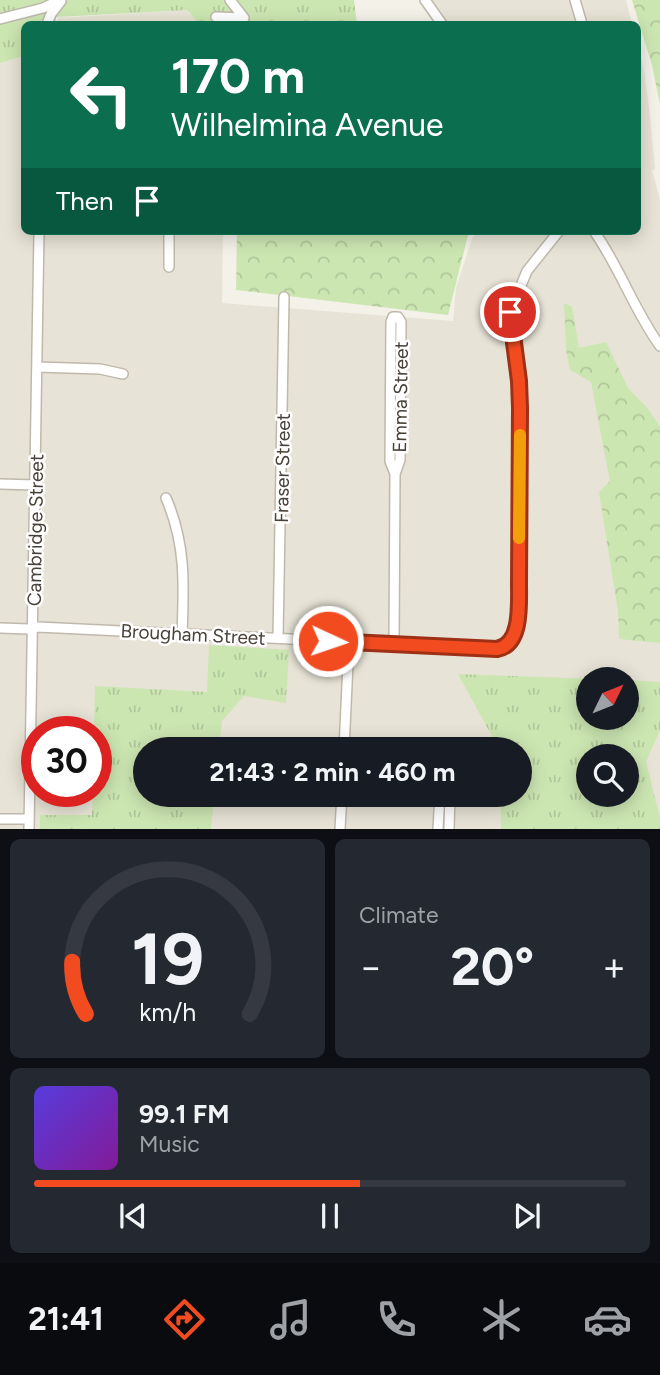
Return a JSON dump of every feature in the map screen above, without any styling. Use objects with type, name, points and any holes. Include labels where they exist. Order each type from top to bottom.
[{"type":"street","points":[[0,19],[43,8],[61,0]]},
{"type":"street","points":[[47,21],[61,0]]},
{"type":"street","points":[[216,17],[244,18],[230,0]]},
{"type":"street","points":[[425,0],[440,21]]},
{"type":"street","points":[[575,0],[581,21]]},
{"type":"street","points":[[43,8],[45,21]]},
{"type":"street","name":"Cambridge Street","points":[[29,824],[39,235]]},
{"type":"street","points":[[169,235],[169,267]]},
{"type":"street","name":"Brougham Street","points":[[0,628],[38,627],[497,649],[505,647],[511,642],[516,631],[519,590],[520,408],[510,312],[527,271],[556,235]]},
{"type":"street","points":[[597,235],[660,346]]},
{"type":"street","name":"Fraser Street","points":[[278,638],[284,297]]},
{"type":"street","name":"Emma Street","points":[[394,644],[395,474],[400,460],[401,322],[398,317],[393,317],[391,322],[390,461],[395,474]]},
{"type":"street","points":[[37,367],[100,369],[123,374]]},
{"type":"street","points":[[0,484],[36,485]]},
{"type":"street","points":[[166,498],[175,519],[183,566],[183,634]]},
{"type":"street","points":[[345,737],[349,642]]},
{"type":"street","points":[[340,829],[341,807]]},
{"type":"street","points":[[438,829],[439,807]]},
{"type":"street","points":[[449,829],[450,807]]},
{"type":"street","points":[[0,819],[29,824]]},
{"type":"shaded area","points":[[429,0],[626,0],[631,21],[434,21]]},
{"type":"shaded area","points":[[188,10],[196,21],[57,21],[58,18]]},
{"type":"shaded area","points":[[21,57],[21,235],[223,235],[222,303],[453,321],[456,288],[475,235],[641,235],[641,59],[650,115],[655,169],[652,170],[660,199],[660,426],[648,409],[660,427],[660,829],[0,829],[0,63]]},
{"type":"green space","points":[[0,0],[351,0],[353,18],[188,10],[56,17],[55,21],[21,21],[21,57],[0,63]]},
{"type":"green space","points":[[192,0],[354,0],[357,21],[196,21],[188,10]]},
{"type":"green space","points":[[632,0],[660,0],[660,105],[641,21],[638,21]]},
{"type":"green space","points":[[237,235],[468,235],[448,315],[236,290]]},
{"type":"green space","points":[[564,303],[572,307],[579,348],[606,342],[628,388],[660,426],[660,643],[619,639],[618,611],[599,492],[610,481],[591,382],[570,370],[566,350]]},
{"type":"green space","points":[[209,645],[289,650],[286,703],[244,696],[222,721],[220,737],[133,737],[133,807],[213,807],[211,829],[40,829],[40,815],[92,815],[92,807],[112,807],[112,716],[94,716],[95,686],[207,692]]},
{"type":"green space","points":[[458,674],[576,678],[576,730],[639,730],[639,681],[660,682],[660,730],[646,762],[660,818],[660,829],[501,829],[501,807],[532,807],[532,737],[492,737]]},
{"type":"slow traffic","points":[[519,538],[520,435]]},
{"type":"route","points":[[328,641],[497,649],[508,645],[513,639],[519,606],[520,408],[510,312]]}]
